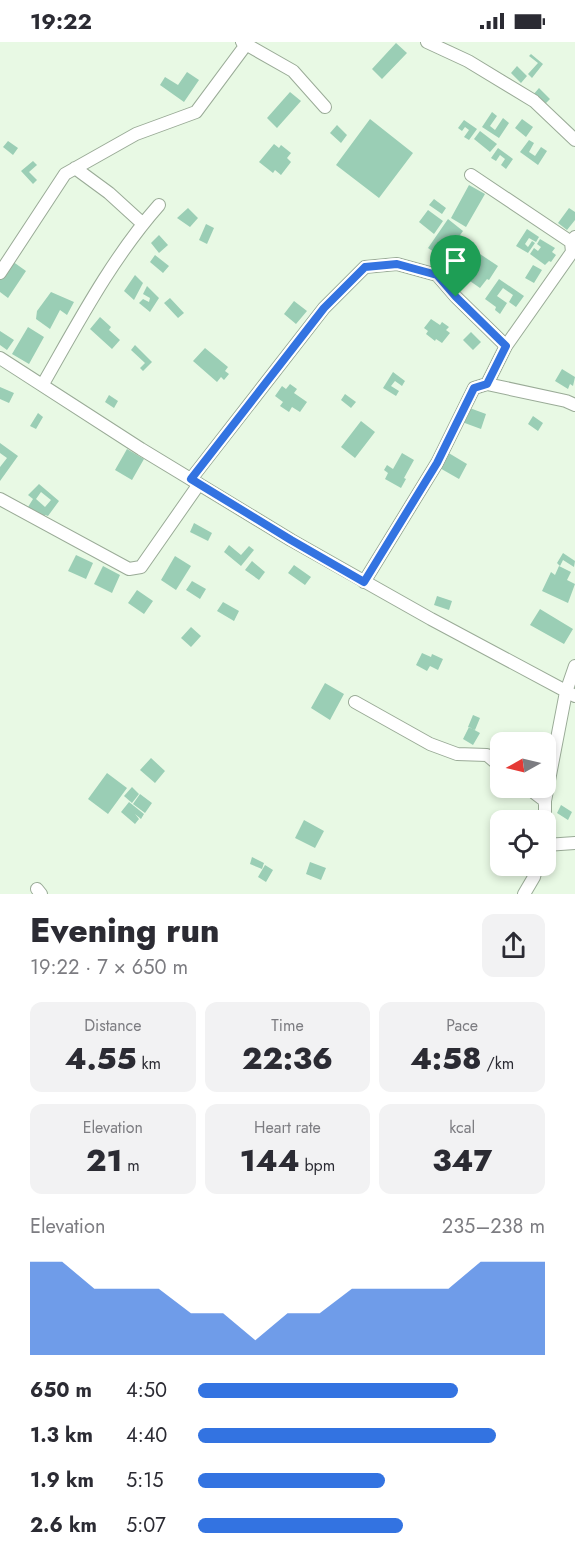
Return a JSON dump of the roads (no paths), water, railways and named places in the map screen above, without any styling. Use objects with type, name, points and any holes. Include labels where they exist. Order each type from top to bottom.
[{"type":"street","points":[[428,42],[468,61],[534,102],[575,140]]},
{"type":"street","points":[[0,273],[65,174],[136,134],[196,112],[246,43],[293,70],[325,107]]},
{"type":"street","points":[[75,168],[110,193],[142,224]]},
{"type":"street","points":[[471,175],[573,240],[572,252],[506,346],[487,384]]},
{"type":"street","points":[[43,384],[95,295],[142,224],[159,205]]},
{"type":"street","points":[[0,499],[129,569],[141,567],[195,482],[324,308],[365,267],[397,264],[437,275],[506,346]]},
{"type":"street","points":[[0,358],[195,482],[364,582],[570,694]]},
{"type":"street","points":[[364,582],[437,463],[474,388],[487,384],[566,401],[575,405]]},
{"type":"street","points":[[545,810],[545,801],[575,666]]},
{"type":"street","points":[[355,702],[429,744],[457,754],[487,755],[490,758]]},
{"type":"street","points":[[541,798],[545,801]]},
{"type":"street","points":[[556,844],[575,843]]},
{"type":"street","points":[[524,894],[534,876]]}]
